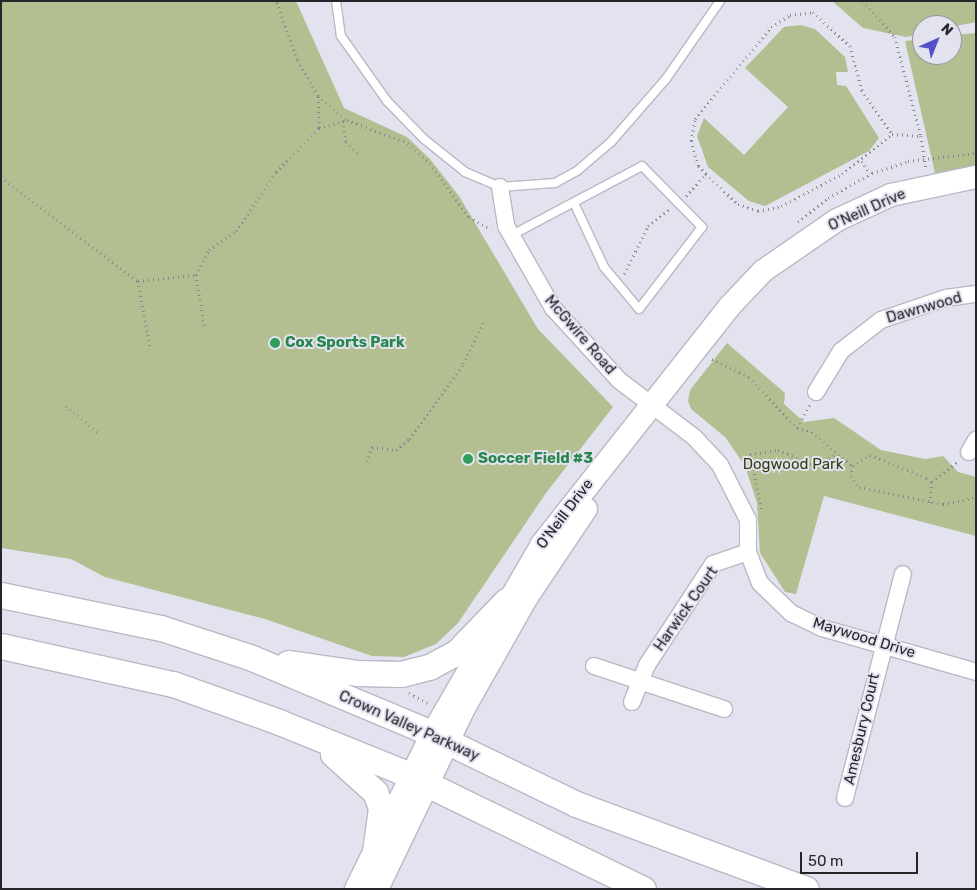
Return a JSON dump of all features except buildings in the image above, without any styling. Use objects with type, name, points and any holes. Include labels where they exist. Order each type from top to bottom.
[{"type":"main road","name":"O'Neill Drive","points":[[377,889],[420,782],[506,601],[542,544],[655,407],[763,271],[837,220],[892,195],[927,185],[976,177]]},
{"type":"main road","name":"O'Neill Drive","points":[[440,738],[526,597],[655,407],[706,356],[782,273],[845,233],[908,204],[976,186]]},
{"type":"main road","name":"Crown Valley Parkway","points":[[1,595],[45,602],[161,628],[252,658],[440,738],[576,804],[806,889]]},
{"type":"main road","points":[[252,658],[358,673],[401,674],[457,652],[506,601]]},
{"type":"main road","points":[[1,612],[45,602]]},
{"type":"main road","points":[[1,646],[173,684],[279,722],[420,782],[643,889]]},
{"type":"main road","points":[[279,722],[352,766],[375,792],[381,808],[375,851]]},
{"type":"main road","name":"O'Neill Drive","points":[[356,889],[375,851],[420,782]]},
{"type":"street","name":"McGwire Road","points":[[500,187],[510,236],[559,315],[620,381],[655,407]]},
{"type":"street","name":"Dawnwood","points":[[816,392],[841,351],[881,320],[946,298],[976,294]]},
{"type":"street","name":"Maywood Drive","points":[[655,407],[720,465],[748,520],[748,552],[760,583],[790,613],[822,628],[976,672]]},
{"type":"street","name":"Harwick Court","points":[[632,702],[639,684],[713,564],[748,552]]},
{"type":"street","name":"Amesbury Court","points":[[845,798],[882,645],[903,574]]},
{"type":"street","points":[[594,666],[639,684],[724,709]]},
{"type":"lane","points":[[336,1],[341,36],[387,102],[424,139],[465,172],[500,187],[555,183],[577,171],[610,142],[666,79],[720,1]]},
{"type":"lane","points":[[510,236],[575,205],[642,166],[702,227],[639,309],[614,282],[575,205]]},
{"type":"path","points":[[276,1],[297,60],[318,96],[347,120],[408,143],[438,168]]},
{"type":"path","points":[[863,1],[895,37],[921,136],[927,185]]},
{"type":"path","points":[[892,134],[862,90],[850,46],[813,12],[790,14],[770,27],[696,118],[691,141],[698,166],[738,204],[758,211],[781,206],[862,160],[892,134],[921,136]]},
{"type":"path","points":[[318,96],[319,128]]},
{"type":"path","points":[[205,330],[196,275],[209,250],[236,231],[276,172],[319,128],[347,120]]},
{"type":"path","points":[[343,121],[346,142],[360,155]]},
{"type":"path","points":[[925,159],[976,153]]},
{"type":"path","points":[[862,160],[870,174]]},
{"type":"path","points":[[430,163],[469,217],[494,229]]},
{"type":"path","points":[[614,282],[624,274],[648,226],[679,203],[706,174]]},
{"type":"path","points":[[1,177],[138,281],[150,346]]},
{"type":"path","points":[[138,281],[196,275]]},
{"type":"path","points":[[368,462],[372,447],[396,450],[409,440],[463,364],[483,323]]},
{"type":"path","points":[[706,356],[749,377],[796,428],[812,432],[852,466]]},
{"type":"path","points":[[796,428],[816,392]]},
{"type":"path","points":[[66,406],[98,432]]},
{"type":"path","points":[[930,503],[932,482],[972,446]]},
{"type":"path","points":[[761,512],[750,454],[778,450],[816,466],[837,453]]},
{"type":"path","points":[[852,466],[870,455],[932,482]]},
{"type":"path","points":[[852,466],[851,476],[859,487],[930,503],[976,497]]},
{"type":"path","points":[[409,686],[410,695],[429,707]]},
{"type":"green space","name":"Cox Sports Park","points":[[1,1],[296,1],[344,108],[407,137],[430,159],[459,196],[538,329],[613,407],[546,493],[458,623],[436,644],[404,657],[372,656],[265,619],[105,577],[71,559],[1,548]]},
{"type":"green space","points":[[832,1],[976,1],[976,22],[962,25],[962,15],[912,15],[912,36],[906,37],[863,28]]},
{"type":"green space","points":[[800,25],[815,29],[845,57],[848,72],[836,72],[837,85],[846,86],[879,138],[869,151],[765,206],[749,201],[708,167],[697,136],[704,118],[744,155],[788,107],[745,68],[784,27]]},
{"type":"green space","points":[[976,33],[976,168],[935,173],[905,41],[912,40],[912,65],[962,65],[962,34]]},
{"type":"green space","name":"Dogwood Park","points":[[727,343],[785,393],[784,404],[804,422],[834,418],[881,450],[925,459],[943,456],[958,472],[976,477],[976,536],[824,496],[796,594],[785,592],[760,553],[757,503],[745,466],[725,437],[691,409],[688,401],[690,390]]},
{"type":"place","name":"Cox Sports Park","points":[[275,343]]},
{"type":"place","name":"Soccer Field #3","points":[[468,459]]}]
